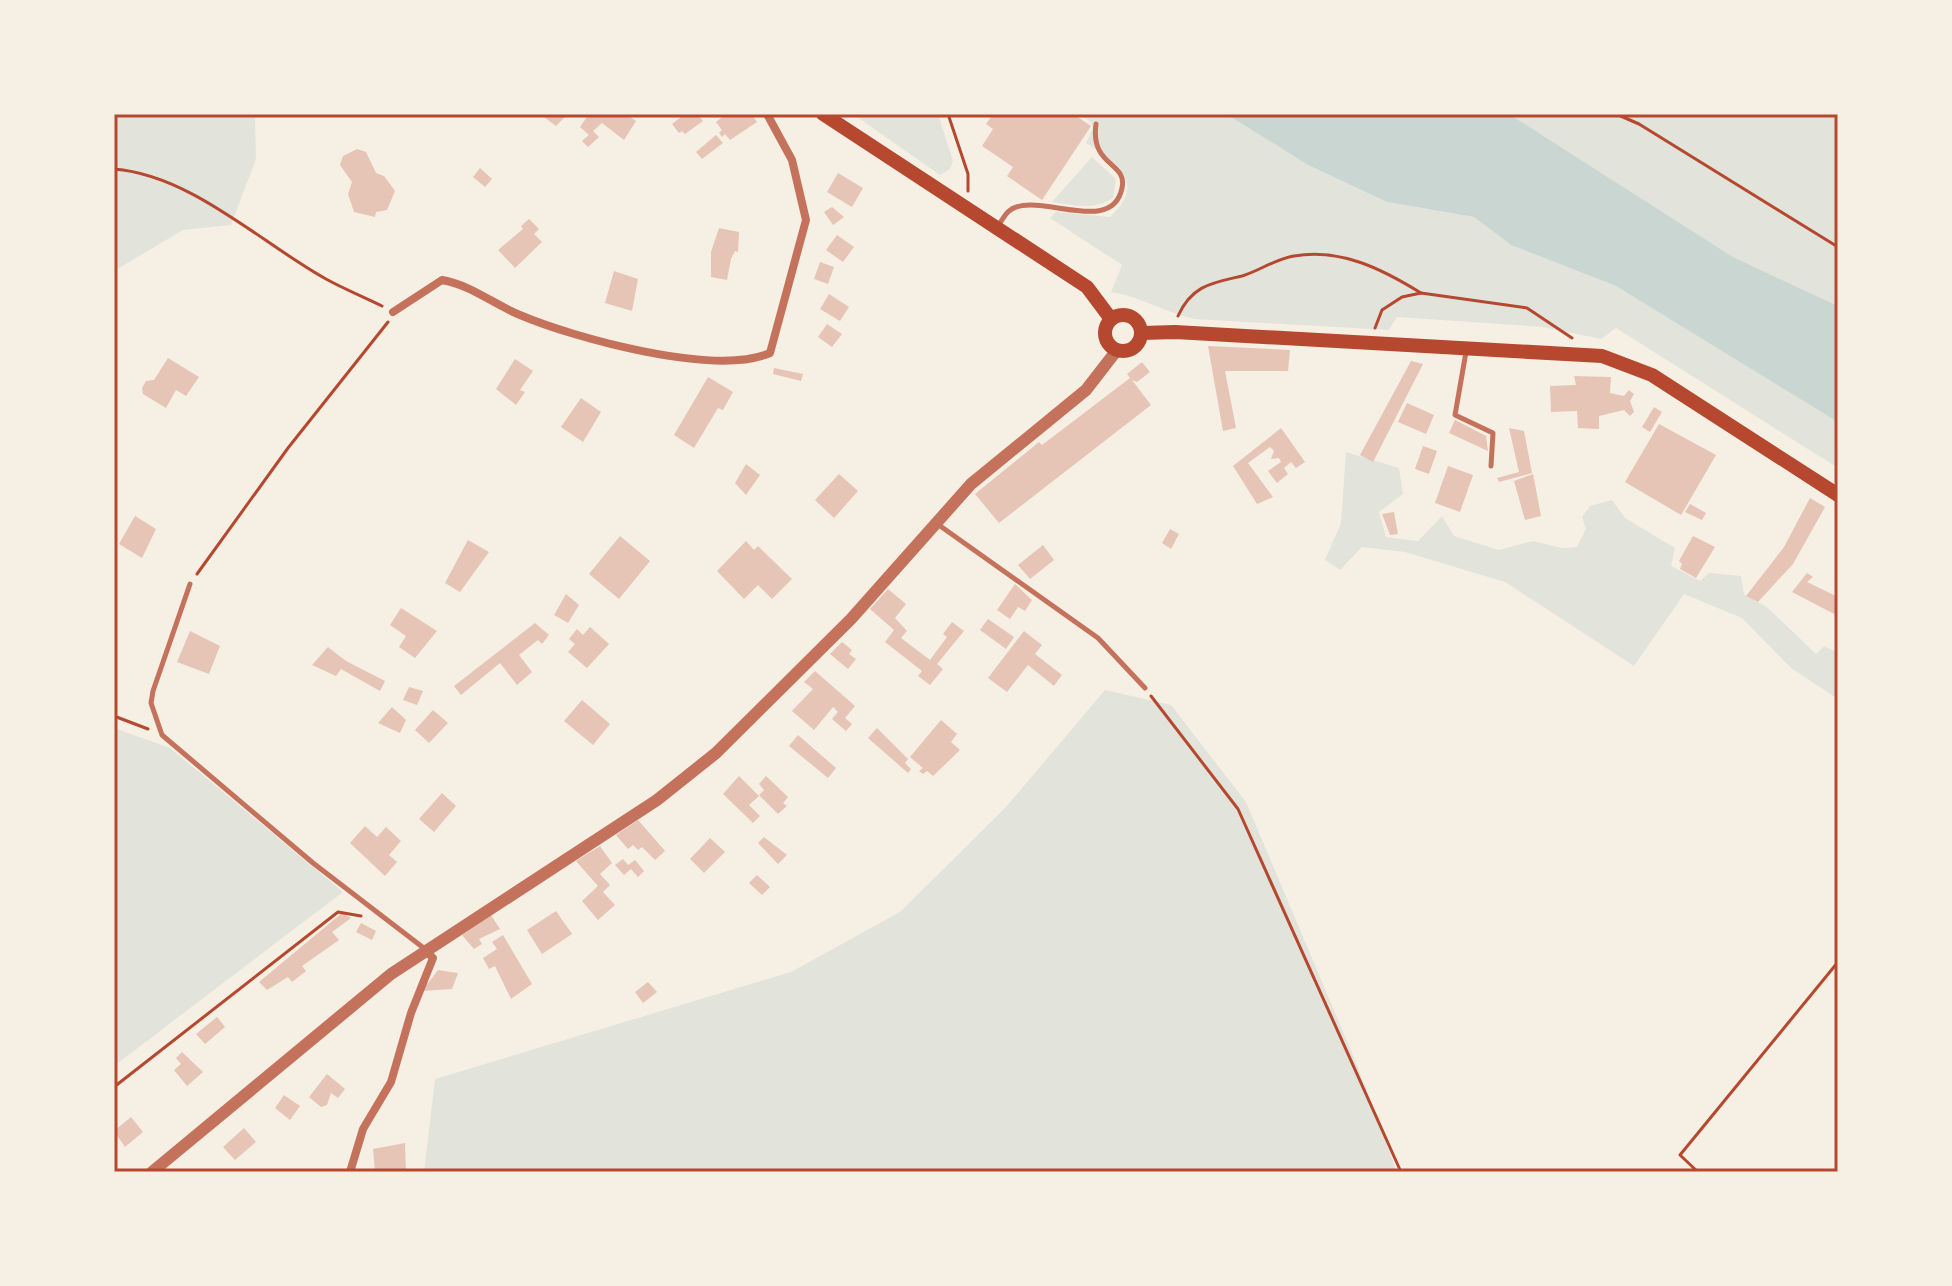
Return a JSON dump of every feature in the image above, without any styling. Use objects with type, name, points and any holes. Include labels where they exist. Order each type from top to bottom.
[{"type":"main road","points":[[823,114],[1087,287],[1111,319]]},
{"type":"main road","points":[[1122,314],[1134,317],[1142,333],[1134,348],[1117,350],[1105,336],[1111,319],[1122,314]]},
{"type":"main road","points":[[1142,333],[1175,332],[1576,354],[1628,363],[1652,375],[1838,495]]},
{"type":"street","points":[[393,312],[442,280],[461,283],[522,316],[634,351],[752,361],[770,353],[806,220],[792,160],[767,114]]},
{"type":"street","points":[[152,1172],[391,974],[657,800],[716,753],[851,619],[971,484],[1086,390],[1117,350]]},
{"type":"street","points":[[350,1172],[363,1129],[391,1082],[411,1013],[433,958],[425,950]]},
{"type":"lane","points":[[997,227],[1010,210],[1022,206],[1082,212],[1101,211],[1115,202],[1123,187],[1121,174],[1098,153],[1094,142],[1096,124]]},
{"type":"lane","points":[[1467,348],[1455,415],[1493,433],[1491,466]]},
{"type":"lane","points":[[935,522],[1098,638],[1145,688]]},
{"type":"lane","points":[[190,584],[153,691],[151,703],[162,735],[384,920],[425,950]]},
{"type":"path","points":[[948,114],[968,174],[967,207]]},
{"type":"path","points":[[1616,114],[1639,124],[1838,247]]},
{"type":"path","points":[[114,169],[137,170],[211,205],[326,279],[393,312],[385,328],[288,448],[190,584]]},
{"type":"path","points":[[1175,332],[1182,306],[1206,284],[1242,276],[1292,256],[1315,254],[1357,260],[1421,293],[1527,308],[1572,338],[1576,354]]},
{"type":"path","points":[[1373,344],[1382,310],[1402,297],[1421,293]]},
{"type":"path","points":[[1145,688],[1238,809],[1401,1172]]},
{"type":"path","points":[[114,716],[162,735]]},
{"type":"path","points":[[114,1087],[338,912],[384,920]]},
{"type":"path","points":[[1698,1172],[1680,1155],[1838,962]]},
{"type":"shaded area","points":[[114,114],[255,114],[256,159],[231,225],[183,230],[114,271]]},
{"type":"shaded area","points":[[853,114],[938,114],[953,161],[950,169],[940,175]]},
{"type":"shaded area","points":[[1079,114],[1226,114],[1308,165],[1387,202],[1474,217],[1511,245],[1616,286],[1832,417],[1838,422],[1838,468],[1616,328],[1601,339],[1543,327],[1397,317],[1389,330],[1194,319],[1111,292],[1122,265],[1050,218],[1056,212],[1110,217],[1121,205],[1126,193],[1124,174],[1086,143],[1093,128],[1091,122]]},
{"type":"shaded area","points":[[1226,114],[1509,114],[1733,257],[1838,306],[1838,422],[1616,286],[1511,245],[1474,217],[1387,202],[1308,165]]},
{"type":"shaded area","points":[[1509,114],[1838,114],[1838,306],[1733,257]]},
{"type":"shaded area","points":[[1092,157],[1116,179],[1113,198],[1091,206],[1052,202]]},
{"type":"shaded area","points":[[1346,452],[1399,468],[1403,494],[1379,512],[1386,537],[1418,541],[1442,516],[1454,536],[1499,550],[1533,541],[1562,548],[1577,547],[1586,529],[1582,517],[1590,506],[1612,500],[1625,518],[1675,548],[1671,566],[1700,581],[1709,573],[1741,576],[1744,594],[1768,608],[1816,654],[1824,646],[1838,653],[1838,699],[1791,668],[1742,618],[1684,594],[1634,666],[1505,582],[1405,552],[1362,547],[1340,570],[1325,560],[1341,523]]},
{"type":"shaded area","points":[[1105,690],[1171,705],[1246,802],[1355,1060],[1397,1172],[424,1172],[435,1079],[791,972],[900,912],[1006,807]]},
{"type":"shaded area","points":[[114,728],[170,748],[343,892],[114,1066]]},
{"type":"building","points":[[540,114],[568,114],[556,126]]},
{"type":"building","points":[[589,114],[626,114],[636,121],[624,140],[602,123],[593,131],[599,137],[588,147],[582,141],[589,135],[580,127]]},
{"type":"building","points":[[685,114],[697,114],[703,121],[685,134],[682,131],[679,133],[672,124]]},
{"type":"building","points":[[726,114],[751,114],[757,122],[730,140],[725,134],[722,137],[719,133],[722,130],[716,122]]},
{"type":"building","points":[[993,114],[1073,114],[1091,126],[1042,200],[1007,176],[1013,167],[982,146],[993,129],[986,124]]},
{"type":"building","points":[[716,135],[723,143],[702,159],[696,152]]},
{"type":"building","points":[[357,149],[366,152],[376,173],[384,176],[395,191],[387,210],[376,212],[375,217],[354,212],[348,194],[352,182],[340,165],[343,156]]},
{"type":"building","points":[[480,168],[492,179],[485,187],[473,177]]},
{"type":"building","points":[[838,173],[863,188],[852,207],[827,192]]},
{"type":"building","points":[[832,207],[844,217],[833,225],[824,212]]},
{"type":"building","points":[[529,219],[539,229],[534,234],[542,242],[515,268],[498,250],[523,229],[521,226]]},
{"type":"building","points":[[719,228],[739,232],[738,252],[735,251],[731,259],[727,280],[711,277],[711,252]]},
{"type":"building","points":[[837,235],[854,247],[843,262],[826,250]]},
{"type":"building","points":[[820,262],[834,267],[828,284],[814,279]]},
{"type":"building","points":[[614,271],[638,279],[632,311],[605,303]]},
{"type":"building","points":[[829,294],[849,307],[840,321],[820,309]]},
{"type":"building","points":[[827,324],[842,334],[832,347],[818,337]]},
{"type":"building","points":[[1208,346],[1290,350],[1288,371],[1225,371],[1236,428],[1223,431]]},
{"type":"building","points":[[168,358],[199,377],[186,396],[176,390],[166,408],[143,394],[142,388],[146,381],[154,380]]},
{"type":"building","points":[[515,359],[533,371],[520,390],[525,392],[516,405],[496,389]]},
{"type":"building","points":[[1411,361],[1423,364],[1373,462],[1360,455]]},
{"type":"building","points":[[1142,362],[1150,372],[1137,382],[1132,380],[1151,405],[999,523],[975,494],[1039,442],[1042,445],[1130,378],[1127,374]]},
{"type":"building","points":[[774,368],[803,374],[801,381],[773,374]]},
{"type":"building","points":[[1574,376],[1611,377],[1610,393],[1624,396],[1629,390],[1634,394],[1630,401],[1634,412],[1630,416],[1624,410],[1599,416],[1599,429],[1578,428],[1577,411],[1551,412],[1550,386],[1576,385]]},
{"type":"building","points":[[708,377],[733,392],[723,410],[718,408],[694,448],[674,435]]},
{"type":"building","points":[[581,398],[601,412],[583,442],[561,427]]},
{"type":"building","points":[[1407,403],[1434,415],[1426,434],[1398,422]]},
{"type":"building","points":[[1654,407],[1662,412],[1650,432],[1642,427]]},
{"type":"building","points":[[1455,420],[1486,436],[1488,451],[1449,433]]},
{"type":"building","points":[[1659,424],[1716,455],[1681,515],[1625,482]]},
{"type":"building","points":[[1281,428],[1305,462],[1296,468],[1291,462],[1284,468],[1288,474],[1277,483],[1268,471],[1281,462],[1279,458],[1271,459],[1274,451],[1270,447],[1248,463],[1273,497],[1257,504],[1233,466]]},
{"type":"building","points":[[1509,428],[1524,431],[1532,473],[1499,482],[1497,478],[1519,472]]},
{"type":"building","points":[[1423,446],[1437,451],[1429,474],[1415,469]]},
{"type":"building","points":[[746,464],[760,475],[746,495],[735,483]]},
{"type":"building","points":[[1448,466],[1473,475],[1460,512],[1435,503]]},
{"type":"building","points":[[839,474],[858,491],[834,518],[815,500]]},
{"type":"building","points":[[1533,474],[1541,516],[1525,520],[1514,481]]},
{"type":"building","points":[[1810,498],[1825,507],[1793,564],[1758,602],[1746,596],[1784,547]]},
{"type":"building","points":[[1690,504],[1706,513],[1702,520],[1685,512]]},
{"type":"building","points":[[1394,512],[1398,534],[1390,535],[1382,514]]},
{"type":"building","points":[[135,516],[156,529],[142,558],[119,544]]},
{"type":"building","points":[[1170,529],[1179,534],[1171,549],[1162,543]]},
{"type":"building","points":[[620,536],[650,561],[619,599],[589,574]]},
{"type":"building","points":[[1693,536],[1715,547],[1696,578],[1680,569],[1682,564],[1679,561]]},
{"type":"building","points":[[468,540],[489,552],[460,592],[445,583]]},
{"type":"building","points":[[746,541],[754,550],[758,546],[792,579],[772,599],[758,585],[744,599],[717,571]]},
{"type":"building","points":[[1043,545],[1054,560],[1030,579],[1018,565]]},
{"type":"building","points":[[1807,573],[1813,577],[1807,582],[1838,597],[1838,616],[1792,592]]},
{"type":"building","points":[[1015,584],[1032,600],[1025,611],[1018,607],[1010,619],[997,610]]},
{"type":"building","points":[[888,589],[906,604],[895,618],[907,631],[901,638],[930,660],[947,637],[943,634],[952,622],[964,631],[937,664],[943,669],[930,685],[918,676],[922,671],[885,642],[894,630],[870,609]]},
{"type":"building","points":[[566,594],[579,605],[568,623],[554,615]]},
{"type":"building","points":[[401,608],[437,631],[415,658],[399,647],[406,636],[390,625]]},
{"type":"building","points":[[988,619],[1014,637],[1006,649],[980,630]]},
{"type":"building","points":[[535,623],[549,635],[542,644],[538,640],[519,655],[532,672],[517,685],[500,663],[461,695],[454,686]]},
{"type":"building","points":[[590,627],[609,644],[587,668],[568,652],[575,644],[569,639],[577,629],[583,635]]},
{"type":"building","points":[[190,631],[220,646],[209,674],[177,662]]},
{"type":"building","points":[[1024,631],[1042,645],[1035,654],[1062,675],[1054,686],[1028,665],[1007,692],[988,678]]},
{"type":"building","points":[[842,642],[852,650],[849,654],[856,659],[848,669],[830,654]]},
{"type":"building","points":[[328,647],[346,661],[385,681],[380,691],[341,669],[336,676],[312,665]]},
{"type":"building","points":[[815,671],[855,706],[845,718],[852,724],[846,731],[832,719],[838,712],[833,707],[814,730],[792,711],[813,689],[804,682]]},
{"type":"building","points":[[409,687],[423,691],[417,705],[403,700]]},
{"type":"building","points":[[582,700],[610,724],[593,745],[564,721]]},
{"type":"building","points":[[392,707],[406,720],[400,733],[378,723]]},
{"type":"building","points":[[433,710],[448,723],[429,743],[415,730]]},
{"type":"building","points":[[941,720],[957,734],[951,742],[960,750],[933,776],[927,771],[923,774],[919,771],[923,768],[910,757]]},
{"type":"building","points":[[877,728],[908,759],[905,763],[911,769],[908,773],[868,738]]},
{"type":"building","points":[[798,735],[836,768],[828,778],[789,746]]},
{"type":"building","points":[[739,776],[759,796],[749,805],[760,816],[753,823],[723,794]]},
{"type":"building","points":[[766,776],[788,797],[783,803],[787,806],[778,814],[759,795],[764,790],[759,784]]},
{"type":"building","points":[[442,793],[456,806],[434,832],[419,819]]},
{"type":"building","points":[[638,820],[665,851],[655,860],[642,847],[638,850],[633,845],[628,849],[616,835]]},
{"type":"building","points":[[365,826],[377,837],[386,827],[401,841],[389,855],[397,862],[385,876],[350,843]]},
{"type":"building","points":[[764,837],[787,855],[778,864],[758,843]]},
{"type":"building","points":[[710,838],[725,852],[704,873],[690,859]]},
{"type":"building","points":[[600,846],[612,863],[600,874],[610,885],[603,892],[615,905],[598,920],[582,901],[598,886],[576,861]]},
{"type":"building","points":[[623,859],[628,865],[635,860],[644,871],[638,877],[631,869],[624,875],[615,865]]},
{"type":"building","points":[[757,875],[770,887],[762,895],[749,883]]},
{"type":"building","points":[[556,911],[572,934],[542,954],[527,930]]},
{"type":"building","points":[[342,913],[351,918],[332,932],[339,940],[302,966],[306,971],[292,982],[288,977],[267,990],[259,982]]},
{"type":"building","points":[[491,915],[500,929],[479,939],[482,944],[474,949],[462,935]]},
{"type":"building","points":[[361,923],[376,931],[372,940],[356,932]]},
{"type":"building","points":[[503,935],[532,984],[511,999],[495,966],[489,969],[483,958],[497,949],[492,942]]},
{"type":"building","points":[[438,970],[458,973],[452,989],[422,991]]},
{"type":"building","points":[[648,982],[657,992],[643,1003],[635,992]]},
{"type":"building","points":[[217,1017],[225,1027],[205,1044],[196,1034]]},
{"type":"building","points":[[182,1052],[203,1072],[187,1086],[174,1070],[181,1064],[176,1058]]},
{"type":"building","points":[[327,1074],[345,1089],[338,1098],[331,1093],[327,1105],[321,1107],[309,1097]]},
{"type":"building","points":[[284,1095],[300,1106],[290,1120],[275,1108]]},
{"type":"building","points":[[131,1117],[143,1132],[125,1147],[114,1131]]},
{"type":"building","points":[[244,1128],[256,1142],[235,1160],[223,1147]]},
{"type":"building","points":[[405,1143],[406,1172],[375,1172],[373,1149]]}]
